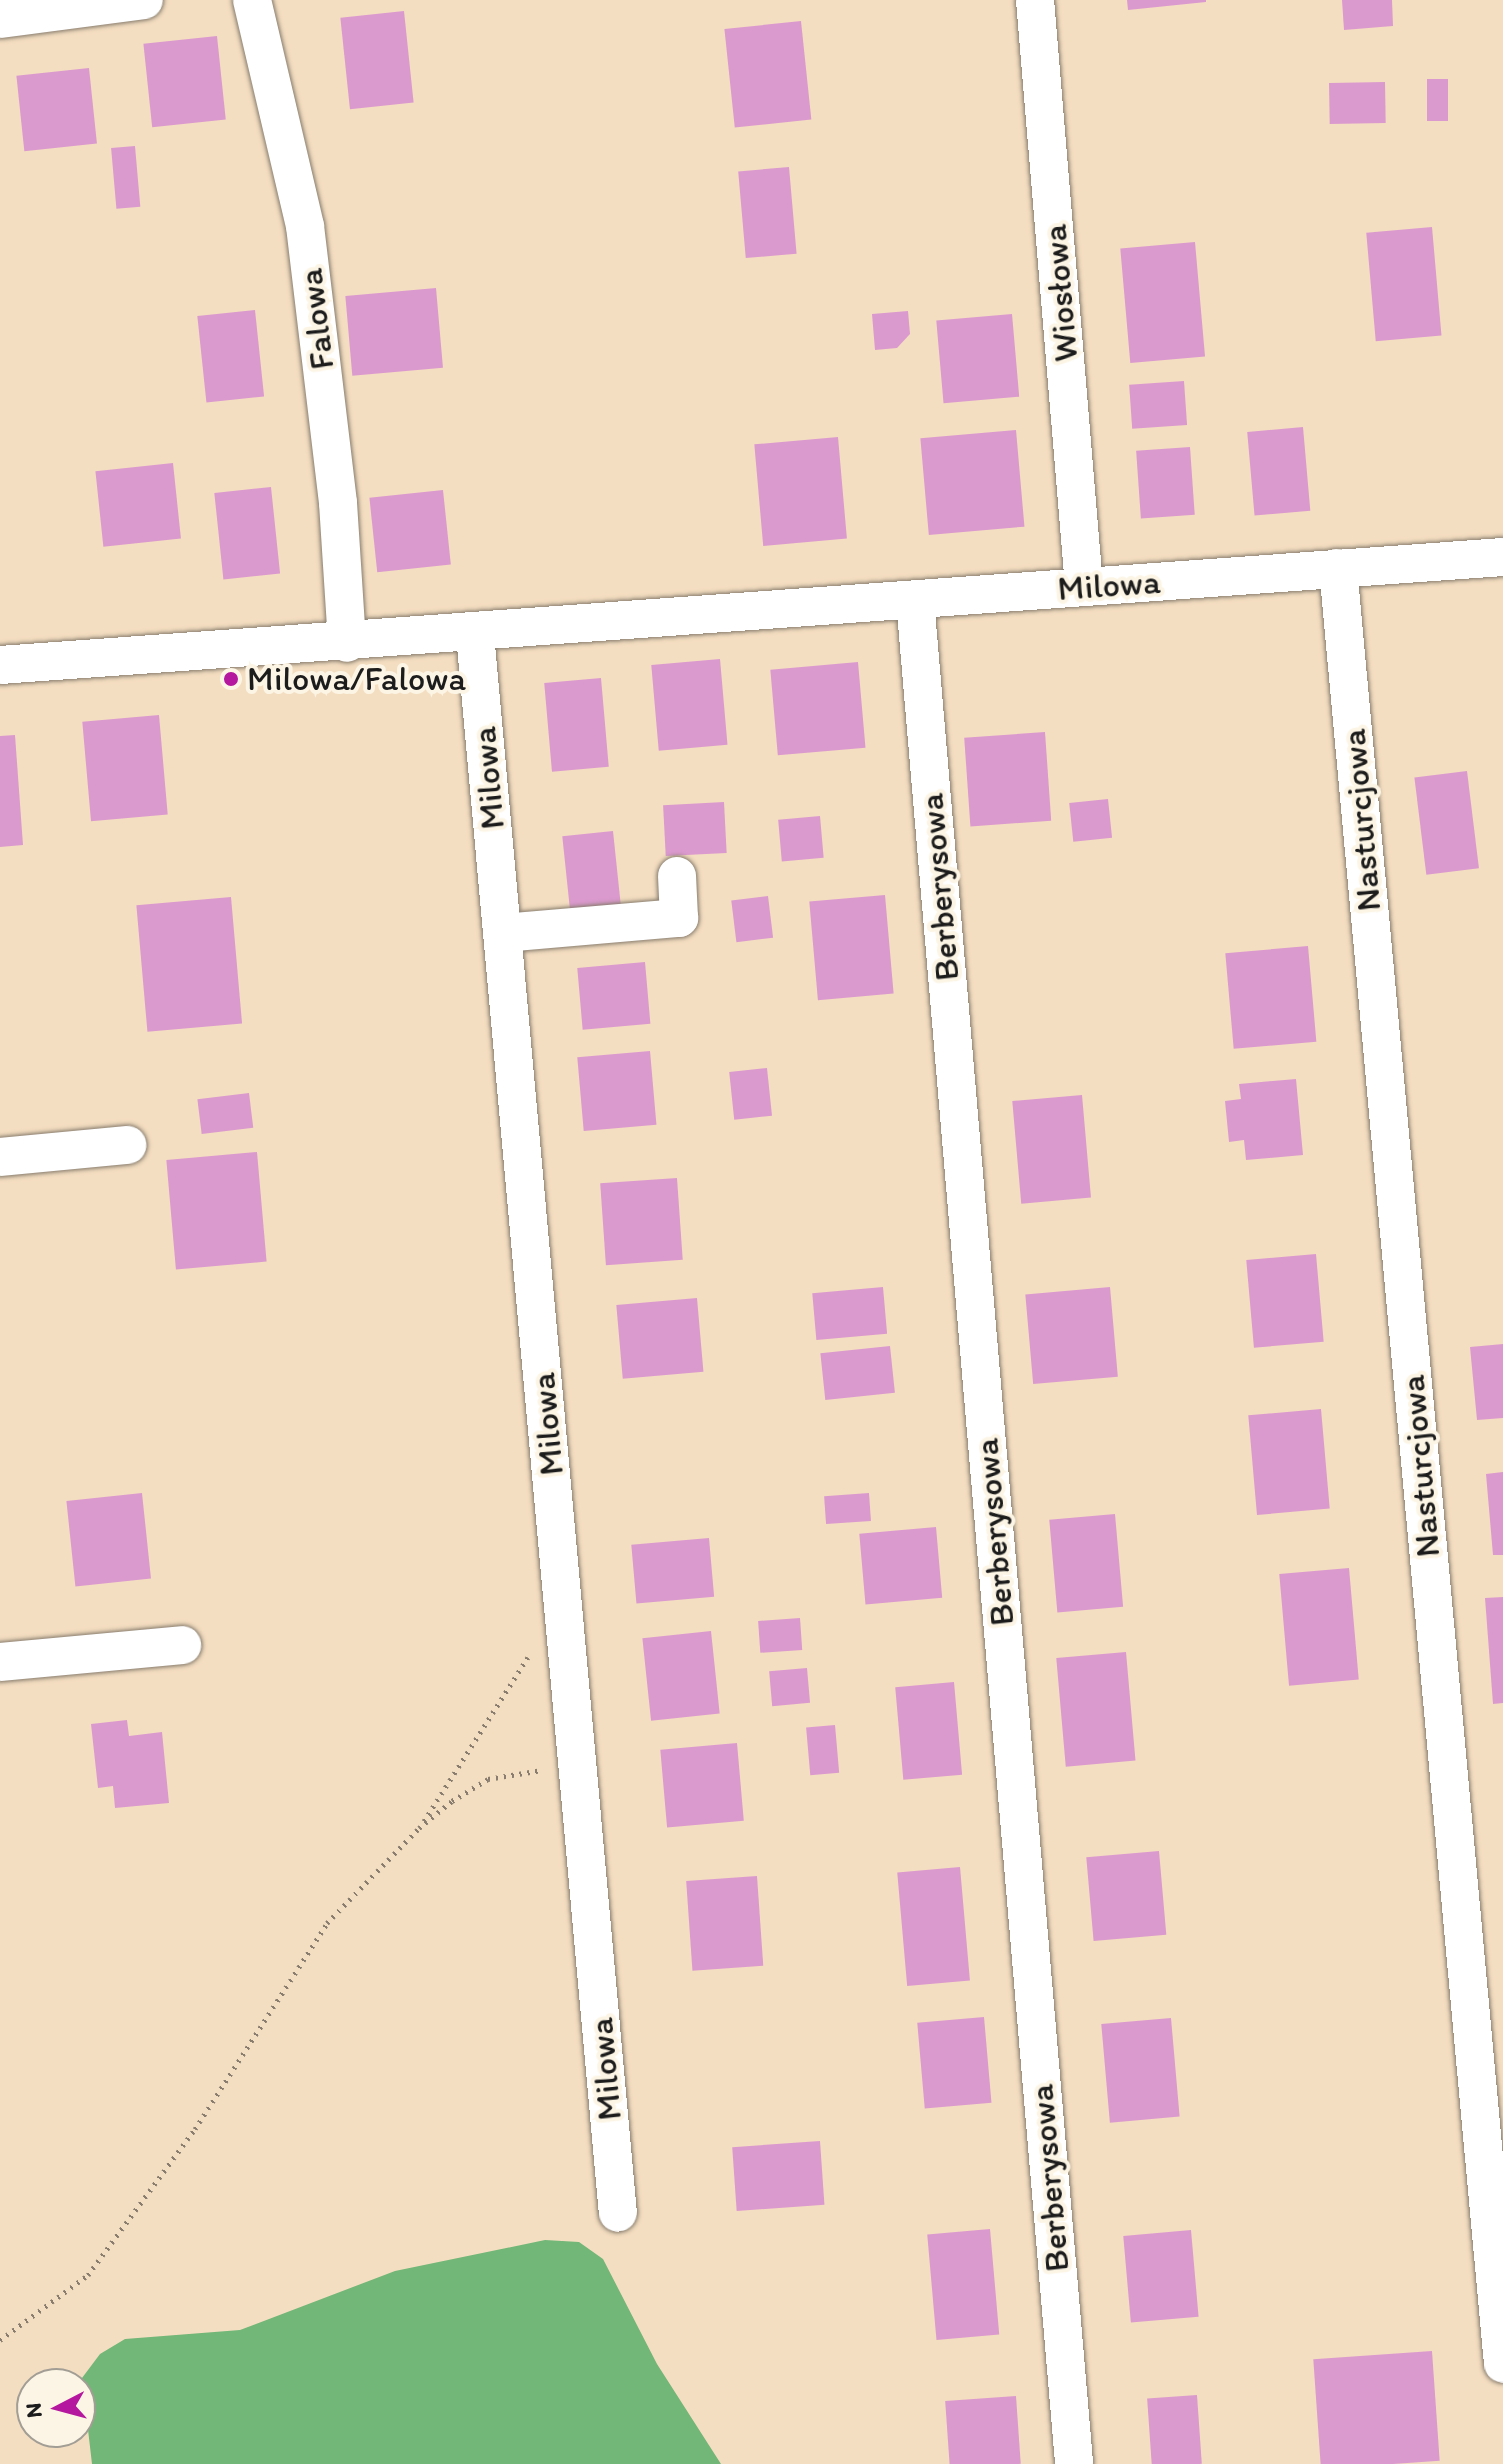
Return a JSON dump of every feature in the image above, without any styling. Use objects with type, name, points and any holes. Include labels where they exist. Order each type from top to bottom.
[{"type":"street","points":[[0,19],[144,0]]},
{"type":"street","name":"Falowa","points":[[252,0],[305,226],[338,503],[347,643]]},
{"type":"street","name":"Wiosłowa","points":[[1035,0],[1084,586]]},
{"type":"street","name":"Milowa","points":[[0,665],[475,634],[1503,557]]},
{"type":"street","name":"Nasturcjowa","points":[[1338,568],[1503,2363]]},
{"type":"street","name":"Berberysowa","points":[[915,600],[1074,2464]]},
{"type":"street","name":"Milowa","points":[[475,634],[618,2213]]},
{"type":"street","points":[[503,933],[679,918],[677,876]]},
{"type":"street","points":[[0,1157],[127,1145]]},
{"type":"street","points":[[0,1662],[182,1645]]},
{"type":"path","points":[[0,2340],[88,2275],[195,2129],[327,1923],[419,1828],[477,1745],[532,1651]]},
{"type":"path","points":[[419,1828],[488,1779],[544,1769],[579,1777]]},
{"type":"green space","points":[[545,2240],[579,2242],[603,2259],[657,2364],[721,2464],[92,2464],[90,2448],[96,2448],[96,2368],[90,2368],[100,2354],[125,2339],[240,2330],[395,2271]]},
{"type":"building","points":[[1127,0],[1206,0],[1206,2],[1128,10]]},
{"type":"building","points":[[1342,0],[1392,0],[1393,26],[1344,30]]},
{"type":"building","points":[[404,11],[414,102],[350,109],[340,18]]},
{"type":"building","points":[[801,21],[811,119],[735,128],[724,29]]},
{"type":"building","points":[[217,36],[226,120],[152,127],[143,44]]},
{"type":"building","points":[[89,68],[97,144],[24,151],[16,76]]},
{"type":"building","points":[[1427,79],[1448,79],[1448,121],[1427,121]]},
{"type":"building","points":[[1385,82],[1386,123],[1330,124],[1329,83]]},
{"type":"building","points":[[135,146],[140,207],[116,209],[111,148]]},
{"type":"building","points":[[789,167],[797,254],[746,258],[738,171]]},
{"type":"building","points":[[1432,227],[1441,336],[1376,341],[1366,233]]},
{"type":"building","points":[[1195,242],[1205,357],[1130,363],[1120,249]]},
{"type":"building","points":[[436,288],[443,368],[352,376],[345,296]]},
{"type":"building","points":[[255,310],[264,397],[206,403],[197,316]]},
{"type":"building","points":[[908,311],[910,334],[897,348],[875,350],[872,314]]},
{"type":"building","points":[[1012,314],[1019,397],[944,403],[936,321]]},
{"type":"building","points":[[1184,381],[1187,425],[1132,429],[1129,385]]},
{"type":"building","points":[[1303,427],[1310,511],[1255,516],[1247,432]]},
{"type":"building","points":[[1016,430],[1024,527],[929,535],[920,438]]},
{"type":"building","points":[[838,437],[847,539],[763,546],[754,444]]},
{"type":"building","points":[[1190,447],[1195,515],[1141,519],[1136,451]]},
{"type":"building","points":[[173,463],[181,539],[103,547],[95,471]]},
{"type":"building","points":[[271,487],[280,574],[223,579],[214,493]]},
{"type":"building","points":[[443,490],[451,565],[377,572],[369,498]]},
{"type":"building","points":[[720,659],[727,745],[659,751],[651,665]]},
{"type":"building","points":[[858,662],[865,748],[778,755],[770,670]]},
{"type":"building","points":[[601,678],[609,767],[552,772],[544,683]]},
{"type":"building","points":[[159,715],[168,815],[91,821],[82,722]]},
{"type":"building","points":[[1045,732],[1051,821],[970,826],[964,738]]},
{"type":"building","points":[[15,735],[23,845],[0,847],[0,736]]},
{"type":"building","points":[[1467,771],[1479,868],[1426,875],[1414,777]]},
{"type":"building","points":[[1108,799],[1112,838],[1073,842],[1069,803]]},
{"type":"building","points":[[724,802],[727,853],[666,856],[663,805]]},
{"type":"building","points":[[820,816],[824,858],[782,862],[778,820]]},
{"type":"building","points":[[613,831],[622,914],[571,919],[562,836]]},
{"type":"building","points":[[885,895],[894,994],[818,1000],[809,902]]},
{"type":"building","points":[[768,896],[773,938],[736,942],[731,901]]},
{"type":"building","points":[[231,897],[242,1024],[147,1032],[136,905]]},
{"type":"building","points":[[1308,946],[1316,1042],[1234,1049],[1225,953]]},
{"type":"building","points":[[645,962],[650,1024],[583,1030],[577,968]]},
{"type":"building","points":[[650,1051],[656,1125],[584,1131],[577,1057]]},
{"type":"building","points":[[767,1068],[772,1116],[734,1120],[729,1072]]},
{"type":"building","points":[[1296,1079],[1303,1155],[1246,1160],[1244,1140],[1229,1142],[1225,1101],[1241,1099],[1239,1084]]},
{"type":"building","points":[[249,1093],[253,1128],[202,1134],[197,1099]]},
{"type":"building","points":[[1082,1095],[1091,1198],[1021,1204],[1012,1101]]},
{"type":"building","points":[[257,1152],[267,1262],[176,1270],[166,1160]]},
{"type":"building","points":[[677,1178],[683,1260],[606,1265],[600,1183]]},
{"type":"building","points":[[1316,1254],[1324,1342],[1254,1348],[1246,1260]]},
{"type":"building","points":[[883,1287],[887,1334],[816,1340],[812,1293]]},
{"type":"building","points":[[1110,1287],[1118,1377],[1033,1384],[1025,1294]]},
{"type":"building","points":[[697,1298],[703,1372],[623,1379],[616,1305]]},
{"type":"building","points":[[1503,1344],[1503,1418],[1477,1420],[1470,1347]]},
{"type":"building","points":[[890,1346],[895,1393],[825,1400],[820,1353]]},
{"type":"building","points":[[1321,1409],[1330,1509],[1257,1515],[1248,1415]]},
{"type":"building","points":[[1503,1472],[1503,1555],[1493,1555],[1486,1474]]},
{"type":"building","points":[[142,1493],[151,1579],[75,1586],[66,1501]]},
{"type":"building","points":[[869,1493],[871,1521],[826,1524],[824,1496]]},
{"type":"building","points":[[1115,1514],[1123,1607],[1057,1612],[1049,1520]]},
{"type":"building","points":[[936,1527],[942,1598],[865,1604],[859,1534]]},
{"type":"building","points":[[709,1538],[714,1597],[636,1604],[631,1545]]},
{"type":"building","points":[[1349,1568],[1359,1680],[1289,1686],[1279,1574]]},
{"type":"building","points":[[1503,1597],[1503,1703],[1493,1704],[1485,1598]]},
{"type":"building","points":[[800,1618],[802,1650],[760,1653],[758,1621]]},
{"type":"building","points":[[711,1631],[720,1714],[651,1721],[642,1638]]},
{"type":"building","points":[[1126,1652],[1135,1761],[1066,1767],[1056,1658]]},
{"type":"building","points":[[807,1668],[810,1703],[772,1706],[769,1671]]},
{"type":"building","points":[[954,1682],[962,1775],[903,1780],[895,1687]]},
{"type":"building","points":[[127,1720],[129,1736],[162,1732],[169,1803],[115,1808],[113,1786],[98,1788],[91,1724]]},
{"type":"building","points":[[835,1725],[839,1773],[810,1775],[806,1728]]},
{"type":"building","points":[[737,1743],[744,1821],[667,1827],[660,1750]]},
{"type":"building","points":[[1159,1851],[1166,1935],[1094,1941],[1086,1857]]},
{"type":"building","points":[[960,1867],[970,1981],[907,1986],[897,1872]]},
{"type":"building","points":[[757,1876],[763,1966],[692,1971],[686,1881]]},
{"type":"building","points":[[984,2017],[991,2103],[925,2109],[917,2023]]},
{"type":"building","points":[[1171,2018],[1180,2117],[1110,2123],[1101,2024]]},
{"type":"building","points":[[820,2141],[824,2205],[737,2211],[732,2147]]},
{"type":"building","points":[[990,2229],[999,2335],[936,2340],[927,2234]]},
{"type":"building","points":[[1191,2230],[1199,2317],[1131,2323],[1123,2236]]},
{"type":"building","points":[[1432,2351],[1440,2461],[1321,2464],[1313,2359]]},
{"type":"building","points":[[1197,2395],[1202,2464],[1152,2464],[1147,2398]]},
{"type":"building","points":[[1016,2396],[1021,2464],[950,2464],[945,2401]]},
{"type":"place","name":"Milowa/Falowa","points":[[231,679]]}]
